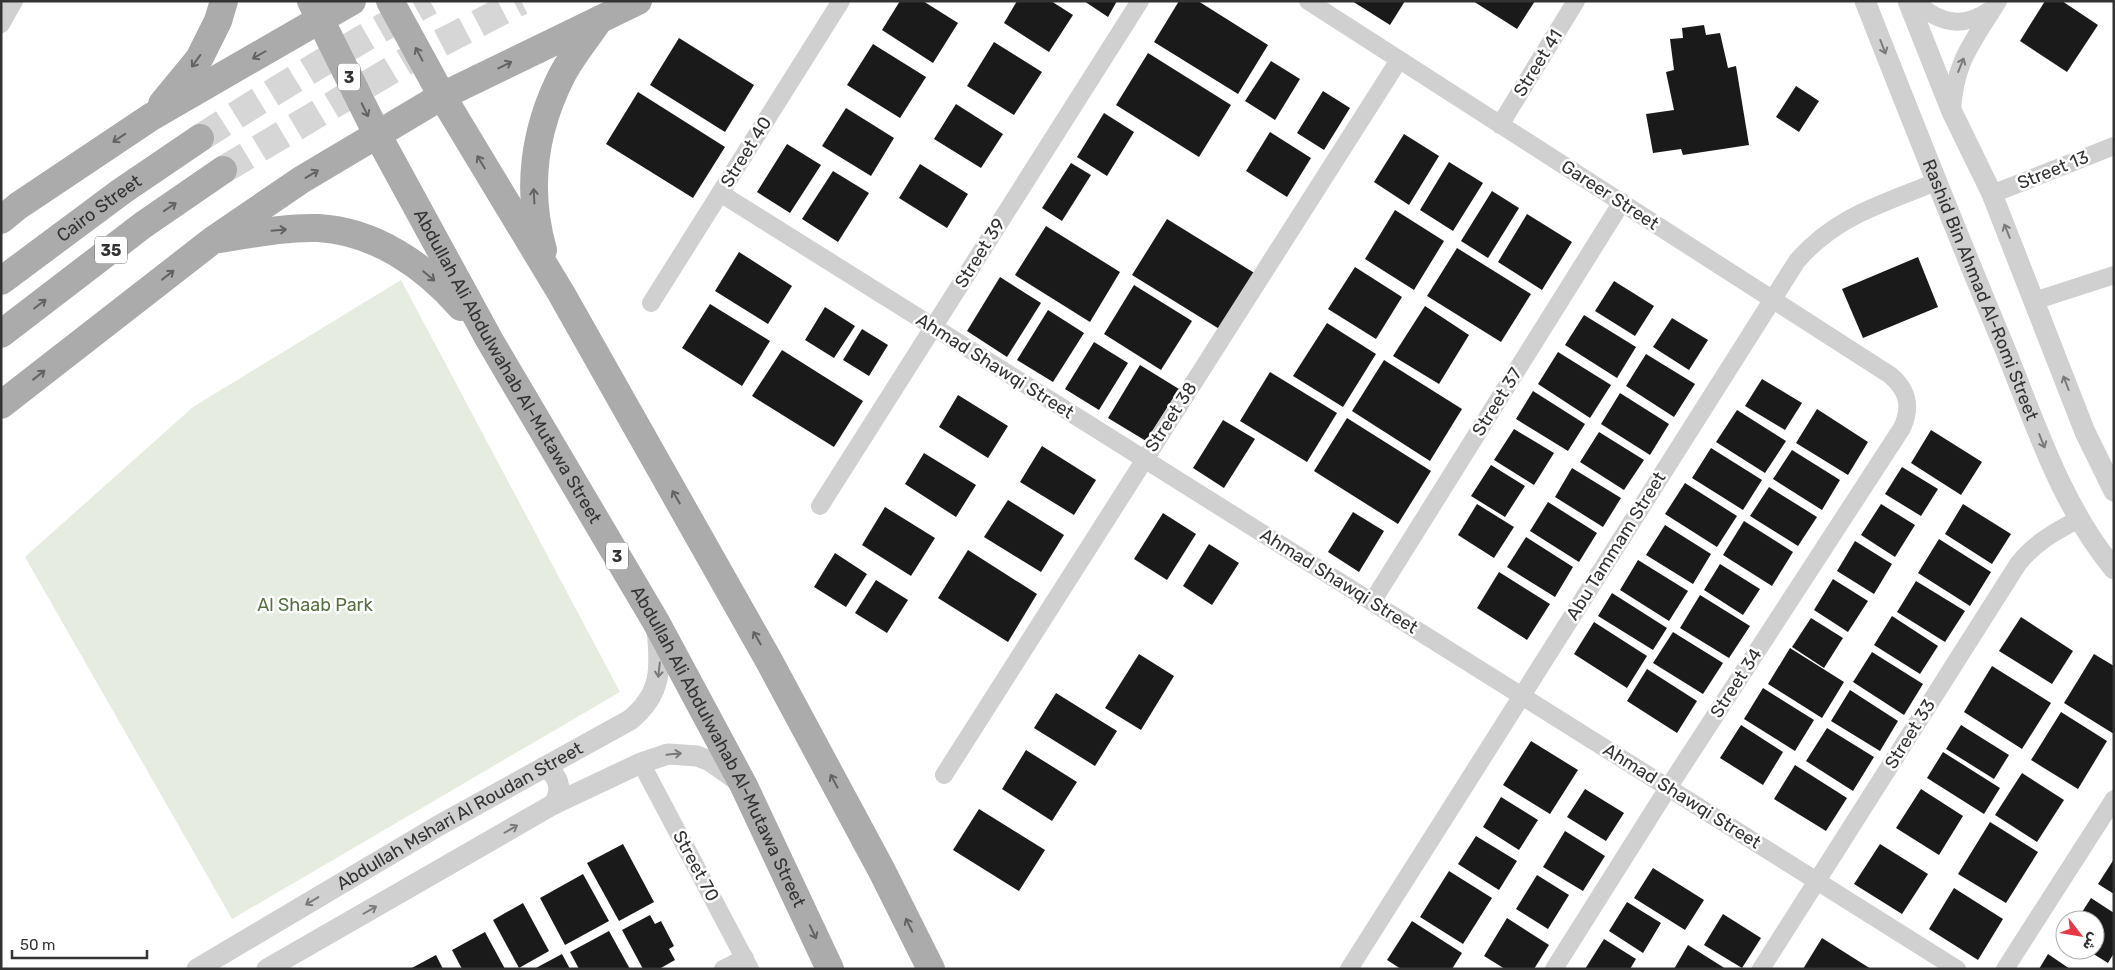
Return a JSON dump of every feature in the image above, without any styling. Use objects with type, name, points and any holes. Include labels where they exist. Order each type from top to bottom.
[{"type":"main road","points":[[151,118],[199,59],[218,21],[224,1]]},
{"type":"main road","points":[[1,220],[18,206],[316,10],[352,1]]},
{"type":"main road","points":[[390,1],[442,96],[561,293],[768,659],[882,871],[931,969]]},
{"type":"main road","points":[[1,405],[213,240],[301,180],[442,96],[638,1]]},
{"type":"main road","name":"Abdullah Ali Abdulwahab Al-Mutawa Street","points":[[316,10],[377,134],[490,341],[656,622],[744,786],[830,969]]},
{"type":"main road","points":[[561,293],[547,263],[538,231],[534,199],[534,166],[539,134],[549,102],[563,73],[600,19]]},
{"type":"main road","name":"Cairo Street","points":[[1,281],[122,191],[200,138]]},
{"type":"main road","name":"35","points":[[1,334],[143,225],[223,170]]},
{"type":"main road","points":[[213,240],[277,230],[318,228],[359,236],[390,250],[428,274],[460,305],[490,341]]},
{"type":"street","points":[[1,24],[14,1]]},
{"type":"street","name":"Street 40","points":[[651,303],[841,1]]},
{"type":"street","name":"Street 39","points":[[820,506],[1140,1]]},
{"type":"street","name":"Gareer Street","points":[[1308,1],[1890,375],[1903,387],[1907,395]]},
{"type":"street","name":"Street 41","points":[[1500,125],[1576,1]]},
{"type":"street","name":"Rashid Bin Ahmad Al-Romi Street","points":[[1866,1],[1936,182],[2058,479],[2089,537],[2114,569]]},
{"type":"street","points":[[1908,1],[1952,112],[1992,194],[2085,432],[2114,491]]},
{"type":"street","points":[[1915,1],[1938,17],[1959,22],[1970,21],[1996,4]]},
{"type":"street","points":[[1952,112],[1953,93],[1959,68],[1972,41],[1996,4]]},
{"type":"street","name":"Street 38","points":[[944,775],[1399,60]]},
{"type":"street","name":"Street 13","points":[[1992,194],[2114,146]]},
{"type":"street","name":"Abu Tammam Street","points":[[1349,969],[1796,261],[1827,231],[1852,216],[1936,182]]},
{"type":"street","name":"Ahmad Shawqi Street","points":[[720,194],[1957,969]]},
{"type":"street","name":"Street 37","points":[[1372,602],[1622,202]]},
{"type":"street","points":[[2034,301],[2114,275]]},
{"type":"street","name":"Street 34","points":[[1554,969],[1668,788],[1902,428],[1908,410],[1907,395]]},
{"type":"street","name":"Street 33","points":[[1761,969],[2018,564],[2026,554],[2045,538],[2079,519]]},
{"type":"street","name":"Abdullah Mshari Al Roudan Street","points":[[197,969],[438,826],[630,720],[654,692],[660,668],[656,622]]},
{"type":"street","name":"Abdullah Mshari Al Roudan Street","points":[[267,969],[554,804],[642,763],[668,754],[697,756],[710,761],[744,786]]},
{"type":"street","name":"Street 70","points":[[642,763],[747,963]]},
{"type":"street","points":[[544,766],[551,770],[559,783],[560,790],[554,804]]},
{"type":"street","points":[[2005,969],[2114,799]]},
{"type":"street","points":[[723,969],[747,963]]},
{"type":"green space","name":"Al Shaab Park","points":[[401,280],[620,692],[232,919],[25,557],[193,407]]},
{"type":"building","points":[[900,1],[923,1],[958,23],[933,63],[882,30]]},
{"type":"building","points":[[1017,1],[1051,1],[1073,15],[1049,52],[1004,23]]},
{"type":"building","points":[[1084,1],[1117,1],[1108,17]]},
{"type":"building","points":[[1179,1],[1198,1],[1268,45],[1238,94],[1154,42]]},
{"type":"building","points":[[1352,1],[1405,1],[1390,25]]},
{"type":"building","points":[[1473,1],[1535,1],[1517,29]]},
{"type":"building","points":[[2045,1],[2062,1],[2098,25],[2067,72],[2020,41]]},
{"type":"building","points":[[1704,25],[1706,35],[1720,33],[1728,68],[1736,66],[1749,145],[1683,155],[1681,149],[1653,153],[1646,114],[1674,110],[1666,72],[1674,70],[1670,39],[1683,38],[1682,28]]},
{"type":"building","points":[[679,38],[754,85],[725,132],[650,85]]},
{"type":"building","points":[[994,42],[1042,72],[1014,115],[967,86]]},
{"type":"building","points":[[873,44],[926,77],[900,118],[847,85]]},
{"type":"building","points":[[1148,53],[1231,105],[1199,157],[1116,105]]},
{"type":"building","points":[[1271,61],[1300,79],[1275,120],[1245,101]]},
{"type":"building","points":[[1796,86],[1819,101],[1799,132],[1776,117]]},
{"type":"building","points":[[1323,91],[1350,108],[1324,150],[1297,133]]},
{"type":"building","points":[[638,92],[725,147],[693,198],[606,144]]},
{"type":"building","points":[[956,104],[1003,134],[981,168],[934,139]]},
{"type":"building","points":[[846,108],[894,138],[871,176],[822,146]]},
{"type":"building","points":[[1104,113],[1134,132],[1107,176],[1077,157]]},
{"type":"building","points":[[1270,132],[1311,158],[1287,197],[1246,171]]},
{"type":"building","points":[[1404,134],[1439,156],[1409,205],[1374,182]]},
{"type":"building","points":[[787,144],[821,165],[790,213],[757,192]]},
{"type":"building","points":[[1449,162],[1483,183],[1453,231],[1420,210]]},
{"type":"building","points":[[1071,163],[1091,175],[1062,221],[1042,208]]},
{"type":"building","points":[[920,164],[968,194],[947,228],[899,198]]},
{"type":"building","points":[[833,171],[869,193],[838,242],[802,219]]},
{"type":"building","points":[[1492,191],[1519,208],[1488,258],[1461,241]]},
{"type":"building","points":[[1395,210],[1444,241],[1414,290],[1365,259]]},
{"type":"building","points":[[1527,214],[1572,242],[1542,290],[1498,262]]},
{"type":"building","points":[[1167,219],[1256,274],[1221,330],[1132,275]]},
{"type":"building","points":[[1046,226],[1120,272],[1090,322],[1015,275]]},
{"type":"building","points":[[1457,248],[1531,294],[1501,342],[1427,296]]},
{"type":"building","points":[[739,252],[792,286],[768,324],[715,291]]},
{"type":"building","points":[[1918,257],[1938,307],[1863,338],[1842,289]]},
{"type":"building","points":[[1355,267],[1402,297],[1376,339],[1328,309]]},
{"type":"building","points":[[1000,277],[1041,303],[1007,357],[967,331]]},
{"type":"building","points":[[1614,281],[1654,306],[1635,336],[1595,311]]},
{"type":"building","points":[[1134,285],[1192,321],[1161,370],[1104,334]]},
{"type":"building","points":[[710,304],[770,341],[742,386],[682,348]]},
{"type":"building","points":[[1425,306],[1469,335],[1439,384],[1393,356]]},
{"type":"building","points":[[825,307],[855,326],[834,358],[805,340]]},
{"type":"building","points":[[1048,310],[1084,333],[1053,382],[1017,360]]},
{"type":"building","points":[[1584,315],[1636,347],[1617,378],[1565,345]]},
{"type":"building","points":[[1672,318],[1708,340],[1689,370],[1653,347]]},
{"type":"building","points":[[1327,323],[1376,354],[1343,407],[1293,376]]},
{"type":"building","points":[[862,329],[888,345],[869,376],[843,360]]},
{"type":"building","points":[[1094,342],[1128,363],[1099,410],[1065,389]]},
{"type":"building","points":[[782,350],[863,401],[834,447],[752,396]]},
{"type":"building","points":[[1558,352],[1611,385],[1590,418],[1538,384]]},
{"type":"building","points":[[1646,354],[1695,384],[1674,417],[1626,386]]},
{"type":"building","points":[[1384,360],[1462,409],[1430,461],[1352,411]]},
{"type":"building","points":[[1140,365],[1179,389],[1146,441],[1108,418]]},
{"type":"building","points":[[1270,372],[1337,413],[1307,462],[1240,421]]},
{"type":"building","points":[[1762,379],[1802,403],[1785,430],[1745,406]]},
{"type":"building","points":[[1533,391],[1585,424],[1568,451],[1516,419]]},
{"type":"building","points":[[1620,393],[1669,424],[1650,455],[1601,424]]},
{"type":"building","points":[[958,395],[1008,426],[988,458],[939,427]]},
{"type":"building","points":[[1817,409],[1868,442],[1848,475],[1796,443]]},
{"type":"building","points":[[1737,410],[1786,441],[1765,473],[1716,442]]},
{"type":"building","points":[[1347,418],[1431,471],[1398,524],[1314,471]]},
{"type":"building","points":[[1223,420],[1255,439],[1224,488],[1193,468]]},
{"type":"building","points":[[1514,429],[1554,453],[1534,485],[1494,460]]},
{"type":"building","points":[[1931,430],[1982,462],[1961,495],[1911,463]]},
{"type":"building","points":[[1599,432],[1644,460],[1624,490],[1580,462]]},
{"type":"building","points":[[1042,446],[1096,480],[1074,515],[1020,482]]},
{"type":"building","points":[[1711,448],[1762,480],[1743,510],[1692,478]]},
{"type":"building","points":[[1792,450],[1840,480],[1822,510],[1773,479]]},
{"type":"building","points":[[924,453],[976,485],[956,517],[905,484]]},
{"type":"building","points":[[1491,465],[1525,486],[1505,517],[1471,496]]},
{"type":"building","points":[[1902,467],[1938,489],[1921,516],[1885,494]]},
{"type":"building","points":[[1572,468],[1621,498],[1603,527],[1555,497]]},
{"type":"building","points":[[1685,483],[1737,516],[1717,547],[1665,514]]},
{"type":"building","points":[[1769,487],[1817,517],[1798,546],[1750,516]]},
{"type":"building","points":[[1008,500],[1064,535],[1041,572],[984,537]]},
{"type":"building","points":[[1548,502],[1597,533],[1579,562],[1530,531]]},
{"type":"building","points":[[1477,504],[1514,527],[1494,558],[1458,535]]},
{"type":"building","points":[[1881,504],[1915,525],[1895,557],[1861,535]]},
{"type":"building","points":[[1963,504],[2011,534],[1992,564],[1945,534]]},
{"type":"building","points":[[885,507],[935,538],[911,576],[862,545]]},
{"type":"building","points":[[1353,512],[1384,531],[1359,572],[1328,552]]},
{"type":"building","points":[[1163,513],[1196,534],[1167,580],[1134,559]]},
{"type":"building","points":[[1744,521],[1793,552],[1772,586],[1723,555]]},
{"type":"building","points":[[1665,525],[1711,554],[1693,584],[1646,555]]},
{"type":"building","points":[[1526,537],[1573,567],[1555,597],[1507,567]]},
{"type":"building","points":[[1939,539],[1991,572],[1970,606],[1918,573]]},
{"type":"building","points":[[1855,541],[1892,564],[1874,594],[1837,571]]},
{"type":"building","points":[[1209,544],[1239,563],[1212,605],[1183,586]]},
{"type":"building","points":[[968,550],[1037,594],[1008,642],[938,598]]},
{"type":"building","points":[[835,553],[867,574],[846,607],[814,587]]},
{"type":"building","points":[[1638,560],[1688,591],[1669,621],[1620,590]]},
{"type":"building","points":[[1720,564],[1760,589],[1743,615],[1704,590]]},
{"type":"building","points":[[1499,572],[1550,604],[1527,640],[1477,608]]},
{"type":"building","points":[[1833,579],[1868,601],[1848,632],[1814,610]]},
{"type":"building","points":[[876,580],[908,600],[887,633],[855,613]]},
{"type":"building","points":[[1916,581],[1965,611],[1945,642],[1897,612]]},
{"type":"building","points":[[1612,593],[1667,628],[1653,650],[1598,616]]},
{"type":"building","points":[[1700,595],[1750,626],[1729,658],[1680,628]]},
{"type":"building","points":[[1892,616],[1938,646],[1920,674],[1874,645]]},
{"type":"building","points":[[2021,617],[2073,651],[2052,684],[1999,651]]},
{"type":"building","points":[[1811,618],[1843,638],[1824,668],[1792,647]]},
{"type":"building","points":[[1594,622],[1647,656],[1627,688],[1574,654]]},
{"type":"building","points":[[1673,632],[1723,663],[1703,694],[1653,663]]},
{"type":"building","points":[[1790,648],[1844,682],[1822,718],[1768,684]]},
{"type":"building","points":[[1872,652],[1923,684],[1904,715],[1853,682]]},
{"type":"building","points":[[1139,654],[1174,676],[1141,730],[1105,708]]},
{"type":"building","points":[[2094,654],[2114,666],[2114,734],[2064,703]]},
{"type":"building","points":[[1992,666],[2051,703],[2022,749],[1964,712]]},
{"type":"building","points":[[1647,669],[1697,701],[1677,733],[1627,701]]},
{"type":"building","points":[[1763,688],[1814,720],[1795,751],[1744,719]]},
{"type":"building","points":[[1850,690],[1898,721],[1880,751],[1831,721]]},
{"type":"building","points":[[1056,693],[1117,731],[1095,766],[1034,728]]},
{"type":"building","points":[[2061,712],[2107,741],[2078,789],[2031,760]]},
{"type":"building","points":[[1741,725],[1783,752],[1763,785],[1720,758]]},
{"type":"building","points":[[1961,725],[2009,755],[1994,779],[1946,749]]},
{"type":"building","points":[[1827,728],[1874,757],[1853,791],[1806,761]]},
{"type":"building","points":[[1531,741],[1578,770],[1550,814],[1503,785]]},
{"type":"building","points":[[1026,750],[1077,782],[1052,821],[1002,789]]},
{"type":"building","points":[[1943,752],[2000,788],[1984,814],[1927,778]]},
{"type":"building","points":[[1795,765],[1847,798],[1826,831],[1774,799]]},
{"type":"building","points":[[2022,773],[2064,800],[2037,842],[1995,815]]},
{"type":"building","points":[[1585,789],[1624,813],[1606,841],[1567,817]]},
{"type":"building","points":[[1921,789],[1963,816],[1939,855],[1896,828]]},
{"type":"building","points":[[1501,797],[1538,820],[1519,850],[1483,827]]},
{"type":"building","points":[[979,809],[1045,850],[1019,891],[953,850]]},
{"type":"building","points":[[1990,822],[2038,852],[2006,903],[1958,874]]},
{"type":"building","points":[[1565,831],[1605,856],[1583,891],[1543,867]]},
{"type":"building","points":[[1476,836],[1517,861],[1499,890],[1458,864]]},
{"type":"building","points":[[623,844],[654,902],[619,921],[587,863]]},
{"type":"building","points":[[1880,844],[1928,874],[1902,914],[1854,884]]},
{"type":"building","points":[[2114,859],[2114,894],[2098,884]]},
{"type":"building","points":[[1653,868],[1704,900],[1685,930],[1634,898]]},
{"type":"building","points":[[1449,871],[1492,898],[1463,944],[1420,917]]},
{"type":"building","points":[[583,874],[609,921],[565,945],[540,898]]},
{"type":"building","points":[[1537,875],[1569,895],[1548,929],[1516,909]]},
{"type":"building","points":[[1954,888],[2003,919],[1978,960],[1929,929]]},
{"type":"building","points":[[2091,898],[2114,913],[2114,953],[2108,963],[2103,960],[2105,960],[2105,910],[2083,910]]},
{"type":"building","points":[[1627,902],[1661,923],[1643,953],[1609,931]]},
{"type":"building","points":[[523,903],[549,951],[519,968],[493,920]]},
{"type":"building","points":[[1723,914],[1761,938],[1742,968],[1704,945]]},
{"type":"building","points":[[650,915],[655,924],[661,921],[674,946],[669,949],[675,960],[659,969],[643,969],[622,930]]},
{"type":"building","points":[[1507,918],[1549,945],[1534,969],[1505,969],[1484,956]]},
{"type":"building","points":[[1412,921],[1462,953],[1452,969],[1401,969],[1387,960]]},
{"type":"building","points":[[609,931],[630,969],[579,969],[570,952]]},
{"type":"building","points":[[485,932],[505,969],[462,969],[452,950]]},
{"type":"building","points":[[1822,938],[1871,969],[1803,969]]},
{"type":"building","points":[[1604,939],[1636,959],[1630,969],[1585,969]]},
{"type":"building","points":[[1688,945],[1726,969],[1674,969]]},
{"type":"building","points":[[562,954],[570,969],[534,969]]},
{"type":"building","points":[[2048,954],[2070,969],[2039,969]]},
{"type":"building","points":[[436,955],[443,969],[410,969]]},
{"type":"tunnel","points":[[200,138],[314,68],[430,1]]},
{"type":"tunnel","points":[[223,170],[410,59],[521,1]]}]
